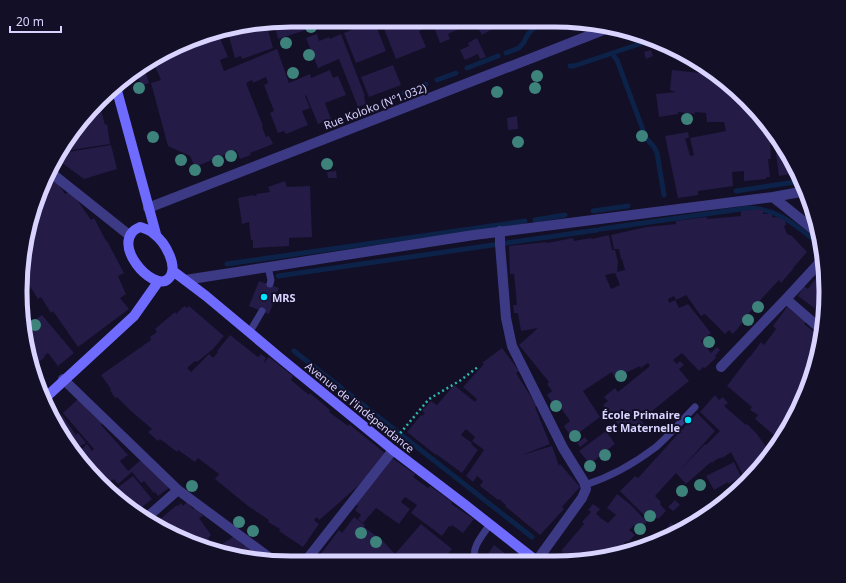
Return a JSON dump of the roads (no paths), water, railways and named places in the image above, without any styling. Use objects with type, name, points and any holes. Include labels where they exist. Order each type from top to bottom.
[{"type":"main road","points":[[117,93],[156,234]]},
{"type":"main road","points":[[140,227],[148,229],[156,234],[166,247],[173,271],[170,278],[165,282],[158,282],[145,275],[132,256],[128,243],[129,235],[133,230],[140,227]]},
{"type":"main road","name":"Avenue de l'indépendance","points":[[173,271],[206,296],[391,448],[530,556]]},
{"type":"main road","points":[[48,394],[134,316],[158,282]]},
{"type":"street","name":"Rue Koloko (N°1.032)","points":[[148,208],[601,31]]},
{"type":"street","points":[[54,175],[129,235]]},
{"type":"street","points":[[185,280],[500,231],[773,197],[800,192]]},
{"type":"street","points":[[773,197],[811,228]]},
{"type":"street","points":[[500,231],[506,318],[512,346],[563,448],[584,482],[586,489],[582,498],[534,556]]},
{"type":"street","points":[[721,367],[817,265]]},
{"type":"street","points":[[786,299],[817,326]]},
{"type":"street","points":[[63,379],[178,490],[265,554]]},
{"type":"street","points":[[309,556],[391,448]]},
{"type":"street","points":[[150,515],[178,490]]},
{"type":"lane","points":[[268,267],[271,280],[270,284]]},
{"type":"lane","points":[[249,332],[262,311]]},
{"type":"lane","points":[[584,485],[599,481],[629,464],[656,446],[696,407]]},
{"type":"lane","points":[[474,556],[475,548],[490,524]]},
{"type":"waterway","points":[[506,53],[519,48],[534,28]]},
{"type":"waterway","points":[[570,66],[574,66],[644,42]]},
{"type":"waterway","points":[[613,55],[617,60],[646,138],[657,153],[664,195]]},
{"type":"waterway","points":[[467,68],[498,56]]},
{"type":"waterway","points":[[437,80],[456,73]]},
{"type":"waterway","points":[[404,93],[426,84]]},
{"type":"waterway","points":[[736,191],[795,182]]},
{"type":"waterway","points":[[593,211],[628,206]]},
{"type":"waterway","points":[[601,229],[748,208],[769,211],[779,215],[814,240]]},
{"type":"waterway","points":[[535,220],[565,215]]},
{"type":"waterway","points":[[227,264],[525,221]]},
{"type":"waterway","points":[[278,276],[597,230]]},
{"type":"waterway","points":[[294,351],[532,537]]},
{"type":"place","name":"MRS","points":[[264,297]]},
{"type":"place","name":"École Primaire et Maternelle","points":[[688,420]]}]
